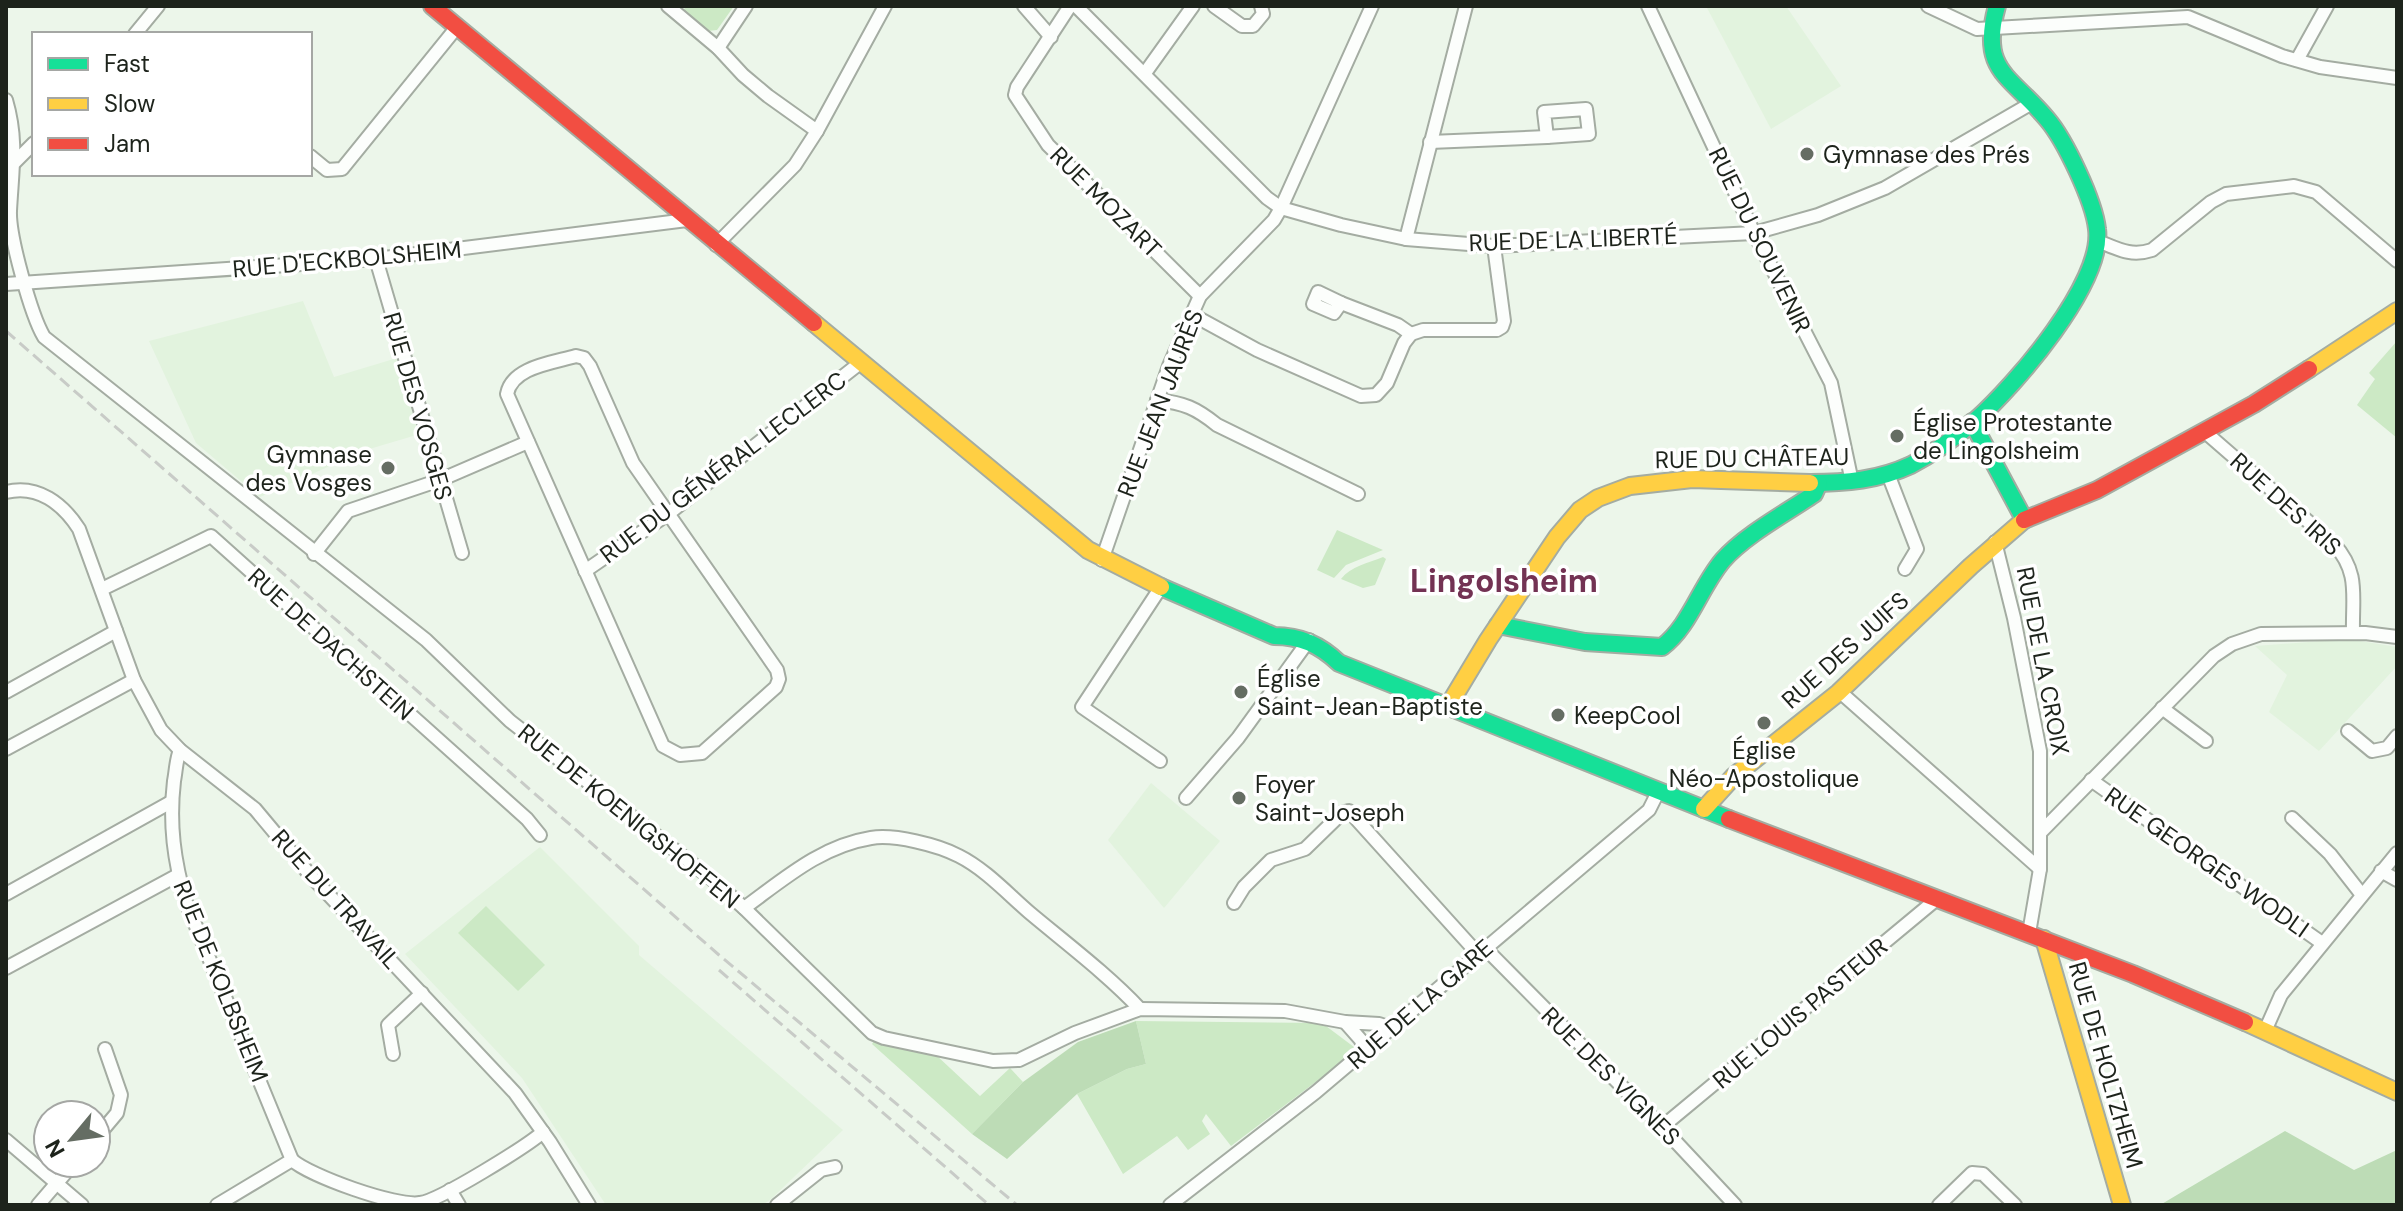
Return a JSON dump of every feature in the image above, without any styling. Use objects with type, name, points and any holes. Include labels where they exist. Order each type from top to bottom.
[{"type":"main road","points":[[432,6],[716,245],[1102,560],[1274,636],[1309,640],[1324,648],[1339,663],[1447,708],[2036,936],[2265,1031],[2397,1092]]},
{"type":"main road","points":[[1997,6],[1989,28],[1992,55],[2003,77],[2047,118],[2061,138],[2097,227],[2098,241]]},
{"type":"main road","name":"RUE DU CHÂTEAU","points":[[1447,708],[1551,545],[1587,504],[1624,486],[1692,479],[1852,482],[1888,474],[1926,455],[1968,426],[2010,385],[2066,311],[2090,269],[2098,241]]},
{"type":"main road","name":"RUE DES JUIFS","points":[[1704,809],[1740,770],[1839,691],[1995,542],[2020,522],[2097,490],[2254,404],[2397,311]]},
{"type":"main road","points":[[1968,426],[2020,522]]},
{"type":"main road","points":[[1498,625],[1585,642],[1662,647],[1674,638],[1720,563],[1732,550],[1814,494],[1819,483]]},
{"type":"main road","name":"RUE DE HOLTZHEIM","points":[[2036,936],[2116,1203]]},
{"type":"street","points":[[139,30],[158,6]]},
{"type":"street","points":[[668,6],[768,96],[817,131]]},
{"type":"street","points":[[718,48],[746,6]]},
{"type":"street","points":[[716,245],[795,165],[885,6]]},
{"type":"street","points":[[1024,6],[1051,37],[1073,6]]},
{"type":"street","name":"RUE DE LA LIBERTÉ","points":[[1073,6],[1145,73],[1267,198],[1281,208],[1406,239],[1494,246],[1754,233],[1818,215],[1885,188],[2032,103]]},
{"type":"street","points":[[1145,73],[1193,6]]},
{"type":"street","points":[[1214,6],[1242,26],[1253,26],[1263,14],[1261,6]]},
{"type":"street","name":"RUE JEAN JAURÈS","points":[[1102,560],[1157,400],[1191,314],[1200,296],[1274,220],[1372,6]]},
{"type":"street","points":[[1406,239],[1466,6]]},
{"type":"street","name":"RUE DU SOUVENIR","points":[[1648,6],[1754,233],[1831,383],[1852,482]]},
{"type":"street","points":[[1928,6],[1977,29],[2188,17],[2320,67],[2397,78]]},
{"type":"street","points":[[2297,60],[2327,6]]},
{"type":"street","points":[[312,158],[327,170],[342,169],[457,27]]},
{"type":"street","name":"RUE MOZART","points":[[1051,37],[1017,87],[1015,95],[1018,101],[1048,145],[1200,296]]},
{"type":"street","name":"RUE DE KOENIGSHOFFEN","points":[[6,100],[13,129],[15,162],[10,215],[25,284],[39,329],[54,348],[128,403],[314,554],[426,640],[510,721],[744,908],[867,1029],[884,1038],[993,1061],[1019,1060],[1075,1033],[1140,1009],[1285,1011],[1391,1028]]},
{"type":"street","points":[[1430,142],[1547,137]]},
{"type":"street","points":[[15,162],[32,145]]},
{"type":"street","points":[[2098,241],[2126,253],[2141,254],[2152,250],[2211,202],[2226,194],[2294,186],[2316,192],[2397,261]]},
{"type":"street","name":"RUE D'ECKBOLSHEIM","points":[[6,284],[376,259],[687,220]]},
{"type":"street","points":[[1191,314],[1257,350],[1361,396],[1376,395],[1387,383],[1411,334],[1423,330],[1497,330],[1502,327],[1504,321],[1494,246]]},
{"type":"street","name":"RUE DES VOSGES","points":[[376,259],[462,553]]},
{"type":"street","points":[[1341,303],[1398,325],[1411,334]]},
{"type":"street","points":[[576,356],[584,358],[633,463],[777,670],[779,679],[776,687],[702,753],[680,755],[663,746],[528,442],[507,394],[509,383],[517,375],[531,370],[576,356]]},
{"type":"street","name":"RUE DU GÉNÉRAL LECLERC","points":[[585,571],[668,514],[860,363]]},
{"type":"street","points":[[1157,400],[1197,409],[1217,425],[1358,494]]},
{"type":"street","name":"RUE DES IRIS","points":[[2204,431],[2347,558],[2352,573],[2353,633]]},
{"type":"street","points":[[314,554],[348,511],[440,480],[528,442]]},
{"type":"street","points":[[1888,474],[1917,549],[1905,569]]},
{"type":"street","name":"RUE DU TRAVAIL","points":[[6,492],[32,491],[47,496],[64,508],[79,529],[134,680],[149,712],[180,750],[255,809],[311,876],[515,1093],[589,1205]]},
{"type":"street","name":"RUE DE DACHSTEIN","points":[[102,589],[211,536],[527,819],[540,835]]},
{"type":"street","name":"RUE DE LA CROIX","points":[[1995,542],[2014,618],[2040,751],[2040,869],[2036,936]]},
{"type":"street","points":[[1160,761],[1082,707],[1161,587]]},
{"type":"street","points":[[6,692],[116,631]]},
{"type":"street","points":[[2040,833],[2214,656],[2232,644],[2261,634],[2353,633],[2397,637]]},
{"type":"street","points":[[1186,798],[1238,738],[1309,640]]},
{"type":"street","points":[[6,749],[134,680]]},
{"type":"street","points":[[1839,691],[2040,869]]},
{"type":"street","points":[[2162,708],[2206,741]]},
{"type":"street","points":[[2348,731],[2372,751],[2387,748],[2397,736]]},
{"type":"street","name":"RUE DE KOLBSHEIM","points":[[180,750],[171,802],[171,833],[178,875],[186,902],[292,1160]]},
{"type":"street","name":"RUE GEORGES WODLI","points":[[2091,780],[2322,943]]},
{"type":"street","name":"RUE DE LA GARE","points":[[1170,1205],[1366,1050],[1649,810],[1658,792]]},
{"type":"street","points":[[2040,795],[2061,810]]},
{"type":"street","points":[[6,894],[171,802]]},
{"type":"street","name":"RUE DES VIGNES","points":[[1234,903],[1244,887],[1271,860],[1305,849],[1342,813],[1349,811],[1481,951],[1662,1127],[1735,1205]]},
{"type":"street","points":[[2292,818],[2330,854],[2362,895]]},
{"type":"street","points":[[744,908],[830,849],[873,838],[909,840],[962,857],[1140,1009]]},
{"type":"street","points":[[2265,1031],[2281,995],[2397,853]]},
{"type":"street","points":[[2381,871],[2397,880]]},
{"type":"street","points":[[6,968],[178,875]]},
{"type":"street","name":"RUE LOUIS PASTEUR","points":[[1662,1127],[1938,898]]},
{"type":"street","points":[[393,1054],[388,1025],[422,993]]},
{"type":"street","points":[[1345,1022],[1366,1050]]},
{"type":"street","points":[[105,1049],[121,1095],[117,1113],[112,1119]]},
{"type":"street","points":[[217,1205],[292,1160],[314,1174],[396,1201],[421,1203],[450,1190],[543,1132]]},
{"type":"street","points":[[6,1140],[82,1205]]},
{"type":"street","points":[[777,1205],[821,1170],[835,1167]]},
{"type":"street","points":[[1939,1205],[1972,1173],[1983,1174],[2015,1205]]},
{"type":"street","points":[[38,1205],[60,1179]]},
{"type":"street","points":[[450,1190],[459,1205]]},
{"type":"shaded area","points":[[1706,6],[1786,6],[1841,86],[1771,129]]},
{"type":"shaded area","points":[[303,301],[334,377],[397,358],[420,434],[366,450],[260,497],[196,443],[149,341]]},
{"type":"shaded area","points":[[2348,639],[2397,647],[2397,666],[2319,751],[2269,712],[2287,675],[2255,646]]},
{"type":"shaded area","points":[[1151,783],[1220,841],[1164,908],[1108,840]]},
{"type":"shaded area","points":[[540,847],[639,946],[639,955],[843,1130],[770,1200],[762,1205],[606,1205],[522,1078],[405,954]]},
{"type":"green space","points":[[684,6],[734,6],[717,30],[708,31],[685,11]]},
{"type":"green space","points":[[2397,341],[2397,438],[2357,405],[2375,379],[2369,373]]},
{"type":"green space","points":[[1337,530],[1383,550],[1346,565],[1334,578],[1317,570]]},
{"type":"green space","points":[[1383,557],[1386,559],[1375,585],[1363,588],[1341,579],[1355,568]]},
{"type":"green space","points":[[486,906],[545,965],[518,991],[458,933]]},
{"type":"green space","points":[[1136,1021],[1322,1023],[1358,1050],[1231,1146],[1206,1114],[1202,1121],[1210,1134],[1188,1150],[1177,1136],[1123,1174],[1077,1094],[1127,1069],[1146,1064]]},
{"type":"green space","points":[[1136,1021],[1146,1064],[1127,1069],[1077,1094],[1007,1159],[972,1134],[1023,1082],[1078,1042]]},
{"type":"green space","points":[[874,1041],[935,1054],[980,1096],[1010,1068],[1023,1082],[972,1134],[872,1044]]},
{"type":"green space","points":[[2285,1131],[2354,1170],[2397,1150],[2397,1205],[2160,1205]]},
{"type":"railway","points":[[6,331],[719,955],[1017,1205]]},
{"type":"railway","points":[[719,970],[989,1205]]},
{"type":"traffic: fast","points":[[1810,483],[1849,481],[1887,474],[1911,465],[1953,439],[1993,404],[2033,358],[2054,332],[2087,277],[2095,251],[2095,217],[2078,171],[2062,141],[1995,59],[1992,28],[1997,6]]},
{"type":"traffic: fast","points":[[1972,422],[2024,519]]},
{"type":"traffic: fast","points":[[1498,625],[1585,642],[1662,647],[1688,617],[1723,560],[1754,533],[1814,494],[1819,483]]},
{"type":"traffic: fast","points":[[1161,587],[1274,636],[1310,643],[1339,663],[1729,819]]},
{"type":"traffic: slow","points":[[2309,369],[2397,311]]},
{"type":"traffic: slow","points":[[814,323],[1088,550],[1161,587]]},
{"type":"traffic: slow","points":[[1447,708],[1557,537],[1580,510],[1598,498],[1630,486],[1692,479],[1810,483]]},
{"type":"traffic: slow","points":[[1704,809],[1734,776],[1838,693],[1971,566],[2024,520]]},
{"type":"traffic: slow","points":[[2044,939],[2122,1205]]},
{"type":"traffic: slow","points":[[2245,1022],[2397,1092]]},
{"type":"traffic: jam","points":[[432,6],[814,323]]},
{"type":"traffic: jam","points":[[2024,520],[2097,490],[2254,404],[2309,369]]},
{"type":"traffic: jam","points":[[1729,819],[2133,974],[2245,1022]]},
{"type":"place","name":"Gymnase des Prés","points":[[1807,154]]},
{"type":"place","name":"Église Protestante de Lingolsheim","points":[[1897,436]]},
{"type":"place","name":"Gymnase des Vosges","points":[[388,468]]},
{"type":"place","name":"Église Saint-Jean-Baptiste","points":[[1241,692]]},
{"type":"place","name":"KeepCool","points":[[1558,715]]},
{"type":"place","name":"Église Néo-Apostolique","points":[[1764,723]]},
{"type":"place","name":"Foyer Saint-Joseph","points":[[1239,798]]},
{"type":"district","name":"Lingolsheim","points":[[1504,581]]}]
